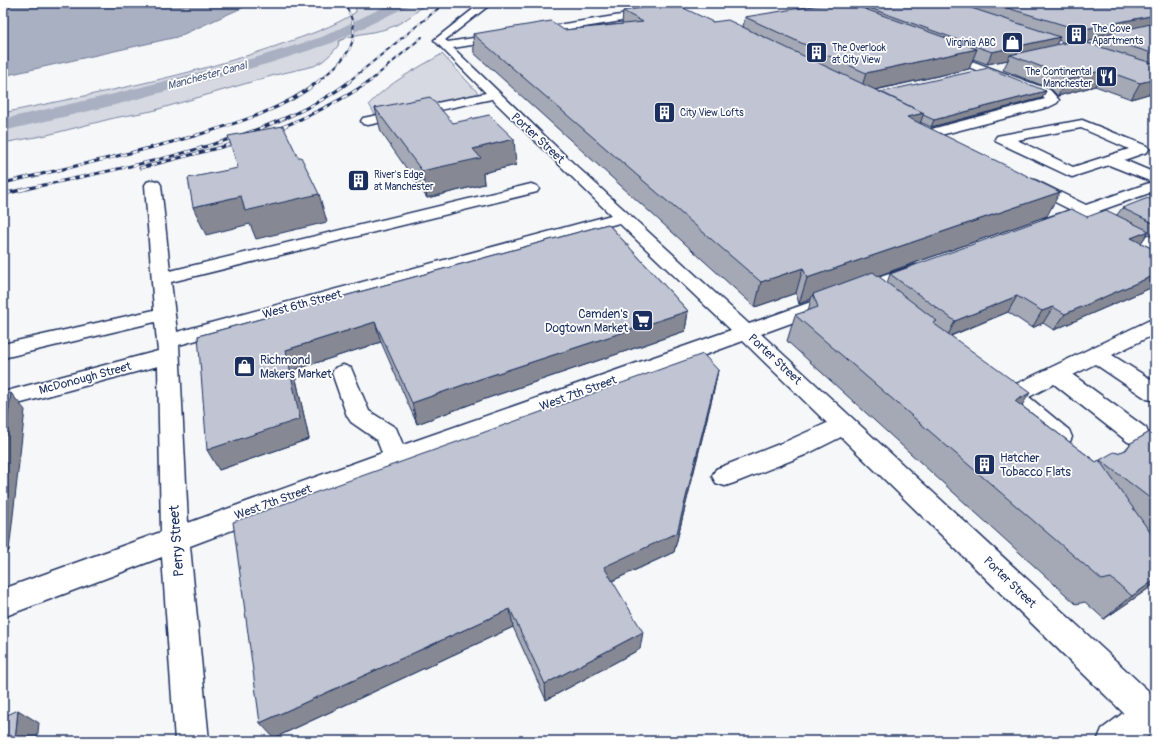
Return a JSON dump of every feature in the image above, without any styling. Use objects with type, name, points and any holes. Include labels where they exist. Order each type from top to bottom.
[{"type":"street","points":[[487,3],[439,40],[445,46],[662,11]]},
{"type":"street","points":[[814,3],[855,18]]},
{"type":"street","points":[[813,14],[878,3]]},
{"type":"street","name":"Porter Street","points":[[445,46],[494,95],[623,217],[1153,715]]},
{"type":"street","points":[[929,48],[1046,93],[1053,100],[1044,104],[929,134]]},
{"type":"street","points":[[963,75],[1007,65]]},
{"type":"street","points":[[368,120],[494,95]]},
{"type":"street","points":[[1110,160],[1142,150],[1082,124],[1002,139],[1072,172],[1110,160],[1155,178]]},
{"type":"street","points":[[914,127],[950,144]]},
{"type":"street","points":[[1020,179],[1155,246]]},
{"type":"street","points":[[153,185],[168,348]]},
{"type":"street","points":[[1030,230],[1155,186]]},
{"type":"street","points":[[161,279],[531,189]]},
{"type":"street","name":"West 6th Street","points":[[168,348],[623,217]]},
{"type":"street","name":"West 7th Street","points":[[3,603],[175,538],[934,265]]},
{"type":"street","points":[[867,289],[885,302]]},
{"type":"street","points":[[3,351],[164,314]]},
{"type":"street","points":[[980,377],[1003,393],[1015,394],[1096,355],[1150,335]]},
{"type":"street","name":"McDonough Street","points":[[3,400],[168,348]]},
{"type":"street","name":"Perry Street","points":[[168,348],[175,538],[192,741]]},
{"type":"street","points":[[1096,355],[1155,394]]},
{"type":"street","points":[[343,373],[359,416],[387,435],[396,458]]},
{"type":"street","points":[[1056,374],[1137,435]]},
{"type":"street","points":[[1009,394],[1077,452]]},
{"type":"street","points":[[725,476],[796,448],[845,425]]},
{"type":"street","points":[[1114,741],[1153,715]]},
{"type":"shaded area","points":[[355,3],[427,3],[394,26],[387,29],[352,36],[339,41],[338,46],[332,53],[323,61],[314,66],[275,75],[152,111],[114,118],[47,135],[3,143],[3,113],[179,75],[248,55],[311,34],[338,22],[356,12]]},
{"type":"shaded area","points":[[442,54],[479,94],[375,115],[369,104],[377,96],[404,76]]},
{"type":"water","points":[[3,3],[253,3],[177,37],[3,76]]},
{"type":"building","points":[[673,3],[713,22],[728,20],[924,113],[907,117],[1060,192],[807,278],[803,268],[761,282],[473,34],[551,21],[564,30],[643,22],[623,11]]},
{"type":"building","points":[[831,3],[851,4],[977,49],[866,73],[745,17]]},
{"type":"building","points":[[886,3],[956,3],[1060,37],[992,52],[867,7]]},
{"type":"building","points":[[991,3],[1155,3],[1155,15],[1080,30]]},
{"type":"building","points":[[1155,23],[1155,54],[1097,36]]},
{"type":"building","points":[[1078,40],[1155,64],[1155,79],[1140,83],[1104,70],[1066,80],[1058,73],[1010,55]]},
{"type":"building","points":[[988,68],[1046,91],[934,120],[923,115],[924,113],[881,92]]},
{"type":"building","points":[[430,97],[453,123],[489,115],[514,139],[473,149],[481,158],[422,171],[375,108]]},
{"type":"building","points":[[283,126],[298,157],[301,157],[319,194],[245,211],[241,196],[193,207],[188,178],[238,168],[228,136]]},
{"type":"building","points":[[1148,198],[1155,202],[1155,224],[1122,208]]},
{"type":"building","points":[[1071,209],[1087,217],[1106,210],[1149,231],[1131,238],[1155,250],[1155,275],[1065,314],[1053,307],[1042,311],[1017,296],[955,321],[890,274]]},
{"type":"building","points":[[608,224],[688,311],[480,379],[412,403],[375,322],[286,350],[300,419],[207,450],[198,336]]},
{"type":"building","name":"Hatcher Tobacco Flats","points":[[873,272],[937,321],[933,323],[1030,393],[1015,401],[1096,462],[1099,460],[1155,539],[1155,580],[1132,596],[1111,578],[1102,580],[795,315],[818,307],[813,294]]},
{"type":"building","points":[[703,354],[718,370],[677,533],[604,567],[643,632],[545,684],[510,609],[260,723],[233,522]]},
{"type":"building","points":[[11,393],[3,451],[3,395]]},
{"type":"building","points":[[1155,429],[1155,502],[1100,460],[1114,452],[1117,453],[1126,450],[1131,443]]},
{"type":"building","points":[[18,710],[15,741],[3,741],[3,717]]},
{"type":"building","points":[[764,736],[767,741],[755,741]]},
{"type":"waterway","name":"Manchester Canal","points":[[3,125],[112,100],[264,60],[327,40],[403,3]]},
{"type":"railway","points":[[317,82],[337,65],[350,48],[354,27],[351,16],[344,3]]},
{"type":"railway","points":[[348,82],[445,3]]},
{"type":"railway","points":[[369,82],[422,37]]},
{"type":"railway","points":[[3,183],[147,149],[227,126],[275,108],[305,91],[319,81]]},
{"type":"railway","points":[[25,189],[124,168],[189,152],[221,142],[283,119],[300,111],[326,97],[350,81]]},
{"type":"railway","points":[[273,131],[323,109],[370,81]]},
{"type":"railway","points":[[140,168],[241,142]]},
{"type":"railway","points":[[3,194],[30,188]]},
{"type":"place","name":"The Cove Apartments","points":[[1076,34]]},
{"type":"place","name":"Virginia ABC","points":[[1012,42]]},
{"type":"place","name":"The Overlook at City View","points":[[816,53]]},
{"type":"place","name":"The Continental Manchester","points":[[1107,77]]},
{"type":"place","name":"City View Lofts","points":[[664,112]]},
{"type":"place","name":"River's Edge at Manchester","points":[[359,180]]},
{"type":"place","name":"Camden's Dogtown Market","points":[[643,321]]},
{"type":"place","name":"Richmond Makers Market","points":[[245,367]]},
{"type":"place","name":"Hatcher Tobacco Flats","points":[[984,465]]}]
